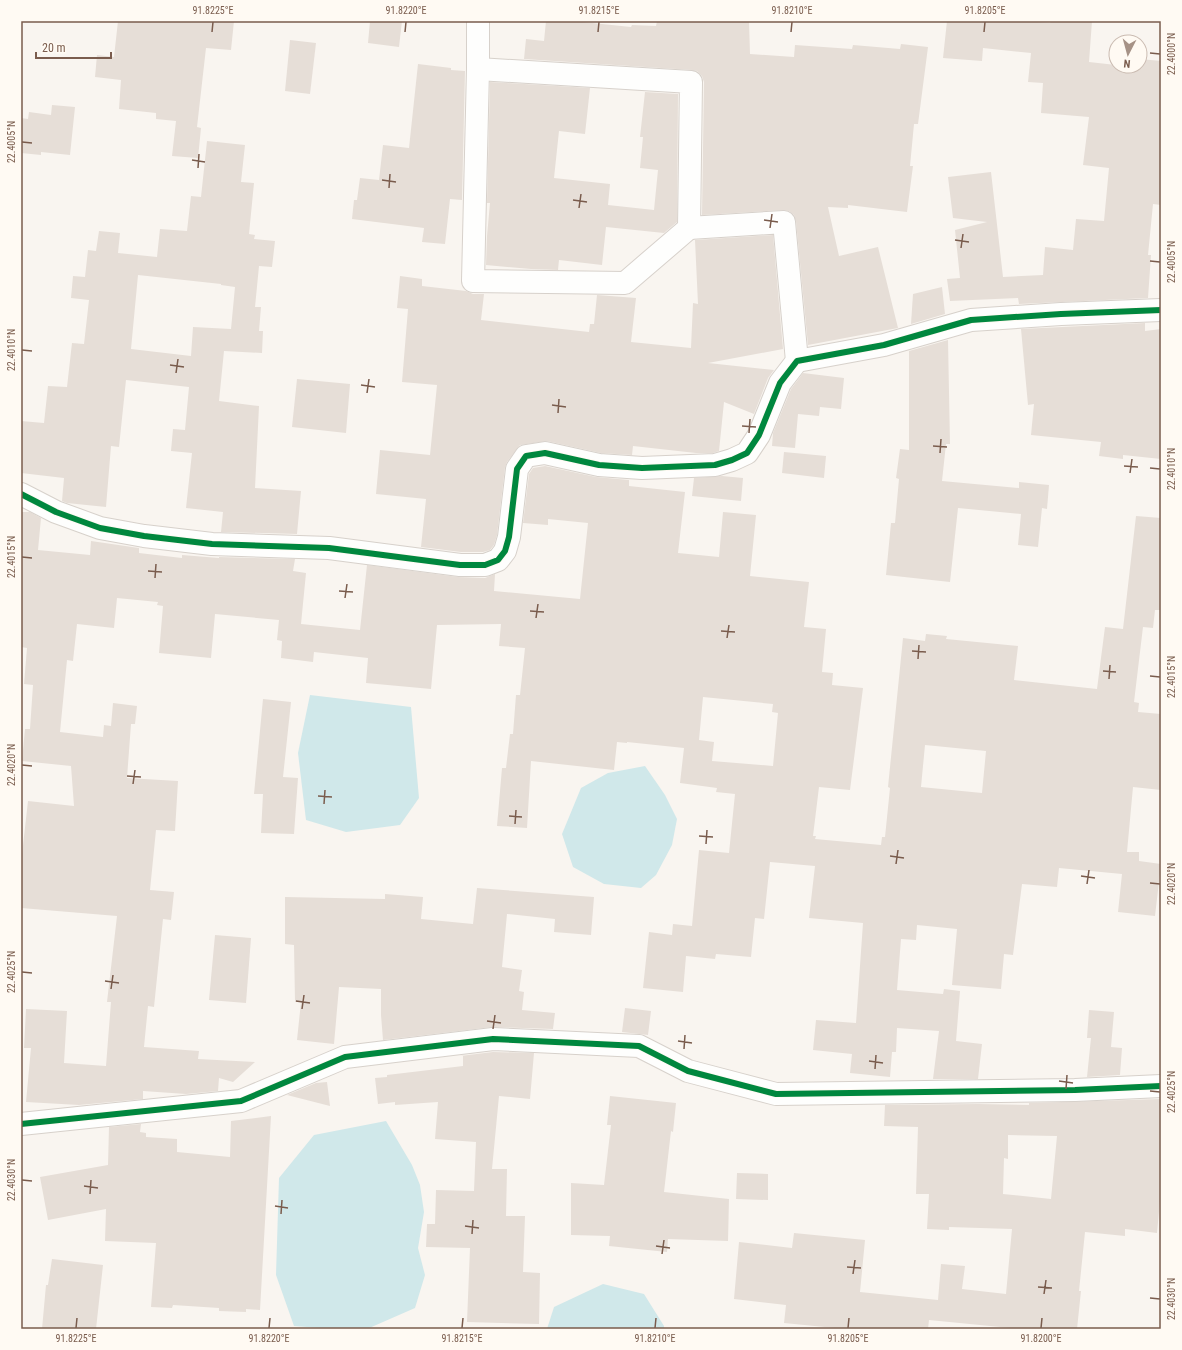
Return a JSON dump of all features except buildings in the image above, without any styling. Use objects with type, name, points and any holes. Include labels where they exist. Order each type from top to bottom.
[{"type":"street","points":[[478,21],[473,281],[625,283],[689,228],[784,222],[797,361]]},
{"type":"street","points":[[478,69],[691,82],[689,228]]},
{"type":"street","points":[[21,494],[56,512],[100,528],[144,536],[212,544],[329,548],[460,565],[485,564],[498,560],[505,551],[509,537],[517,469],[526,456],[545,453],[599,465],[642,468],[715,465],[732,460],[747,453],[759,435],[780,383],[797,361],[884,344],[971,320],[1061,314],[1161,310]]},
{"type":"street","points":[[21,1124],[241,1101],[345,1057],[493,1039],[639,1046],[688,1070],[776,1094],[1075,1090],[1161,1086]]},
{"type":"water","points":[[310,695],[411,707],[419,798],[400,825],[346,832],[306,820],[298,753]]},
{"type":"water","points":[[645,766],[665,795],[677,819],[672,845],[656,875],[641,888],[604,884],[573,867],[562,834],[581,788],[608,773]]},
{"type":"water","points":[[386,1121],[412,1165],[420,1185],[424,1212],[418,1248],[425,1275],[415,1308],[367,1329],[333,1329],[294,1326],[276,1275],[279,1178],[314,1135]]},
{"type":"water","points":[[603,1284],[644,1294],[664,1326],[664,1329],[547,1329],[554,1307]]},
{"type":"cycle path","points":[[21,494],[56,512],[100,528],[144,536],[212,544],[329,548],[460,565],[485,565],[498,560],[505,551],[509,537],[517,469],[526,456],[545,453],[599,465],[642,468],[715,465],[732,460],[747,453],[759,435],[780,383],[797,361],[884,345],[971,320],[1061,314],[1161,310]]},
{"type":"cycle path","points":[[21,1124],[241,1101],[345,1057],[493,1039],[639,1046],[688,1071],[776,1094],[1075,1090],[1161,1086]]}]
